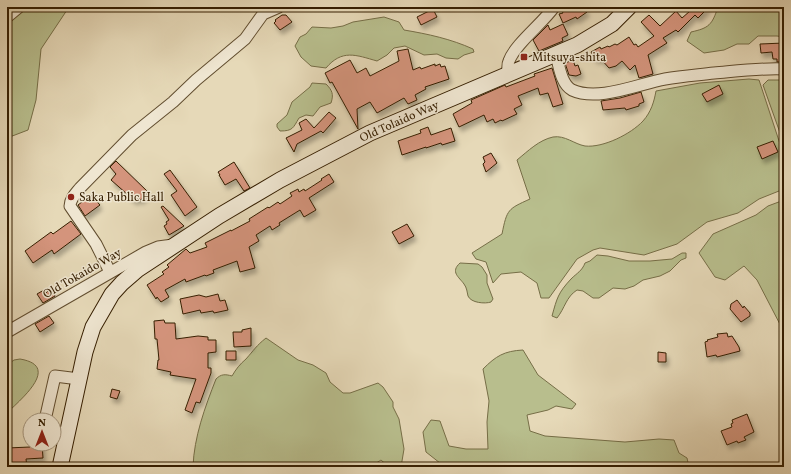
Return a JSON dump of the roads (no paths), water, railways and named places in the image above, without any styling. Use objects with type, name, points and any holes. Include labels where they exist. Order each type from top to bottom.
[{"type":"street","points":[[7,17],[19,7]]},
{"type":"street","points":[[110,272],[96,244],[70,206],[70,203],[75,195],[132,135],[173,102],[206,71],[245,39],[263,14],[279,7]]},
{"type":"street","points":[[508,73],[507,67],[513,53],[546,18],[554,7]]},
{"type":"street","name":"Old Tolaido Way","points":[[60,467],[85,352],[93,327],[112,294],[137,270],[174,245],[280,180],[370,134],[508,73],[577,45],[607,28],[629,7]]},
{"type":"street","points":[[556,54],[564,83],[570,89],[581,93],[613,92],[664,79],[695,74],[762,69],[784,69]]},
{"type":"street","name":"Old Tokaido Way","points":[[7,332],[146,252],[158,247],[174,245]]},
{"type":"street","points":[[47,412],[55,376],[79,379]]},
{"type":"place","name":"Mitsuya-shita","points":[[524,57]]},
{"type":"place","name":"Saka Public Hall","points":[[71,197]]}]
